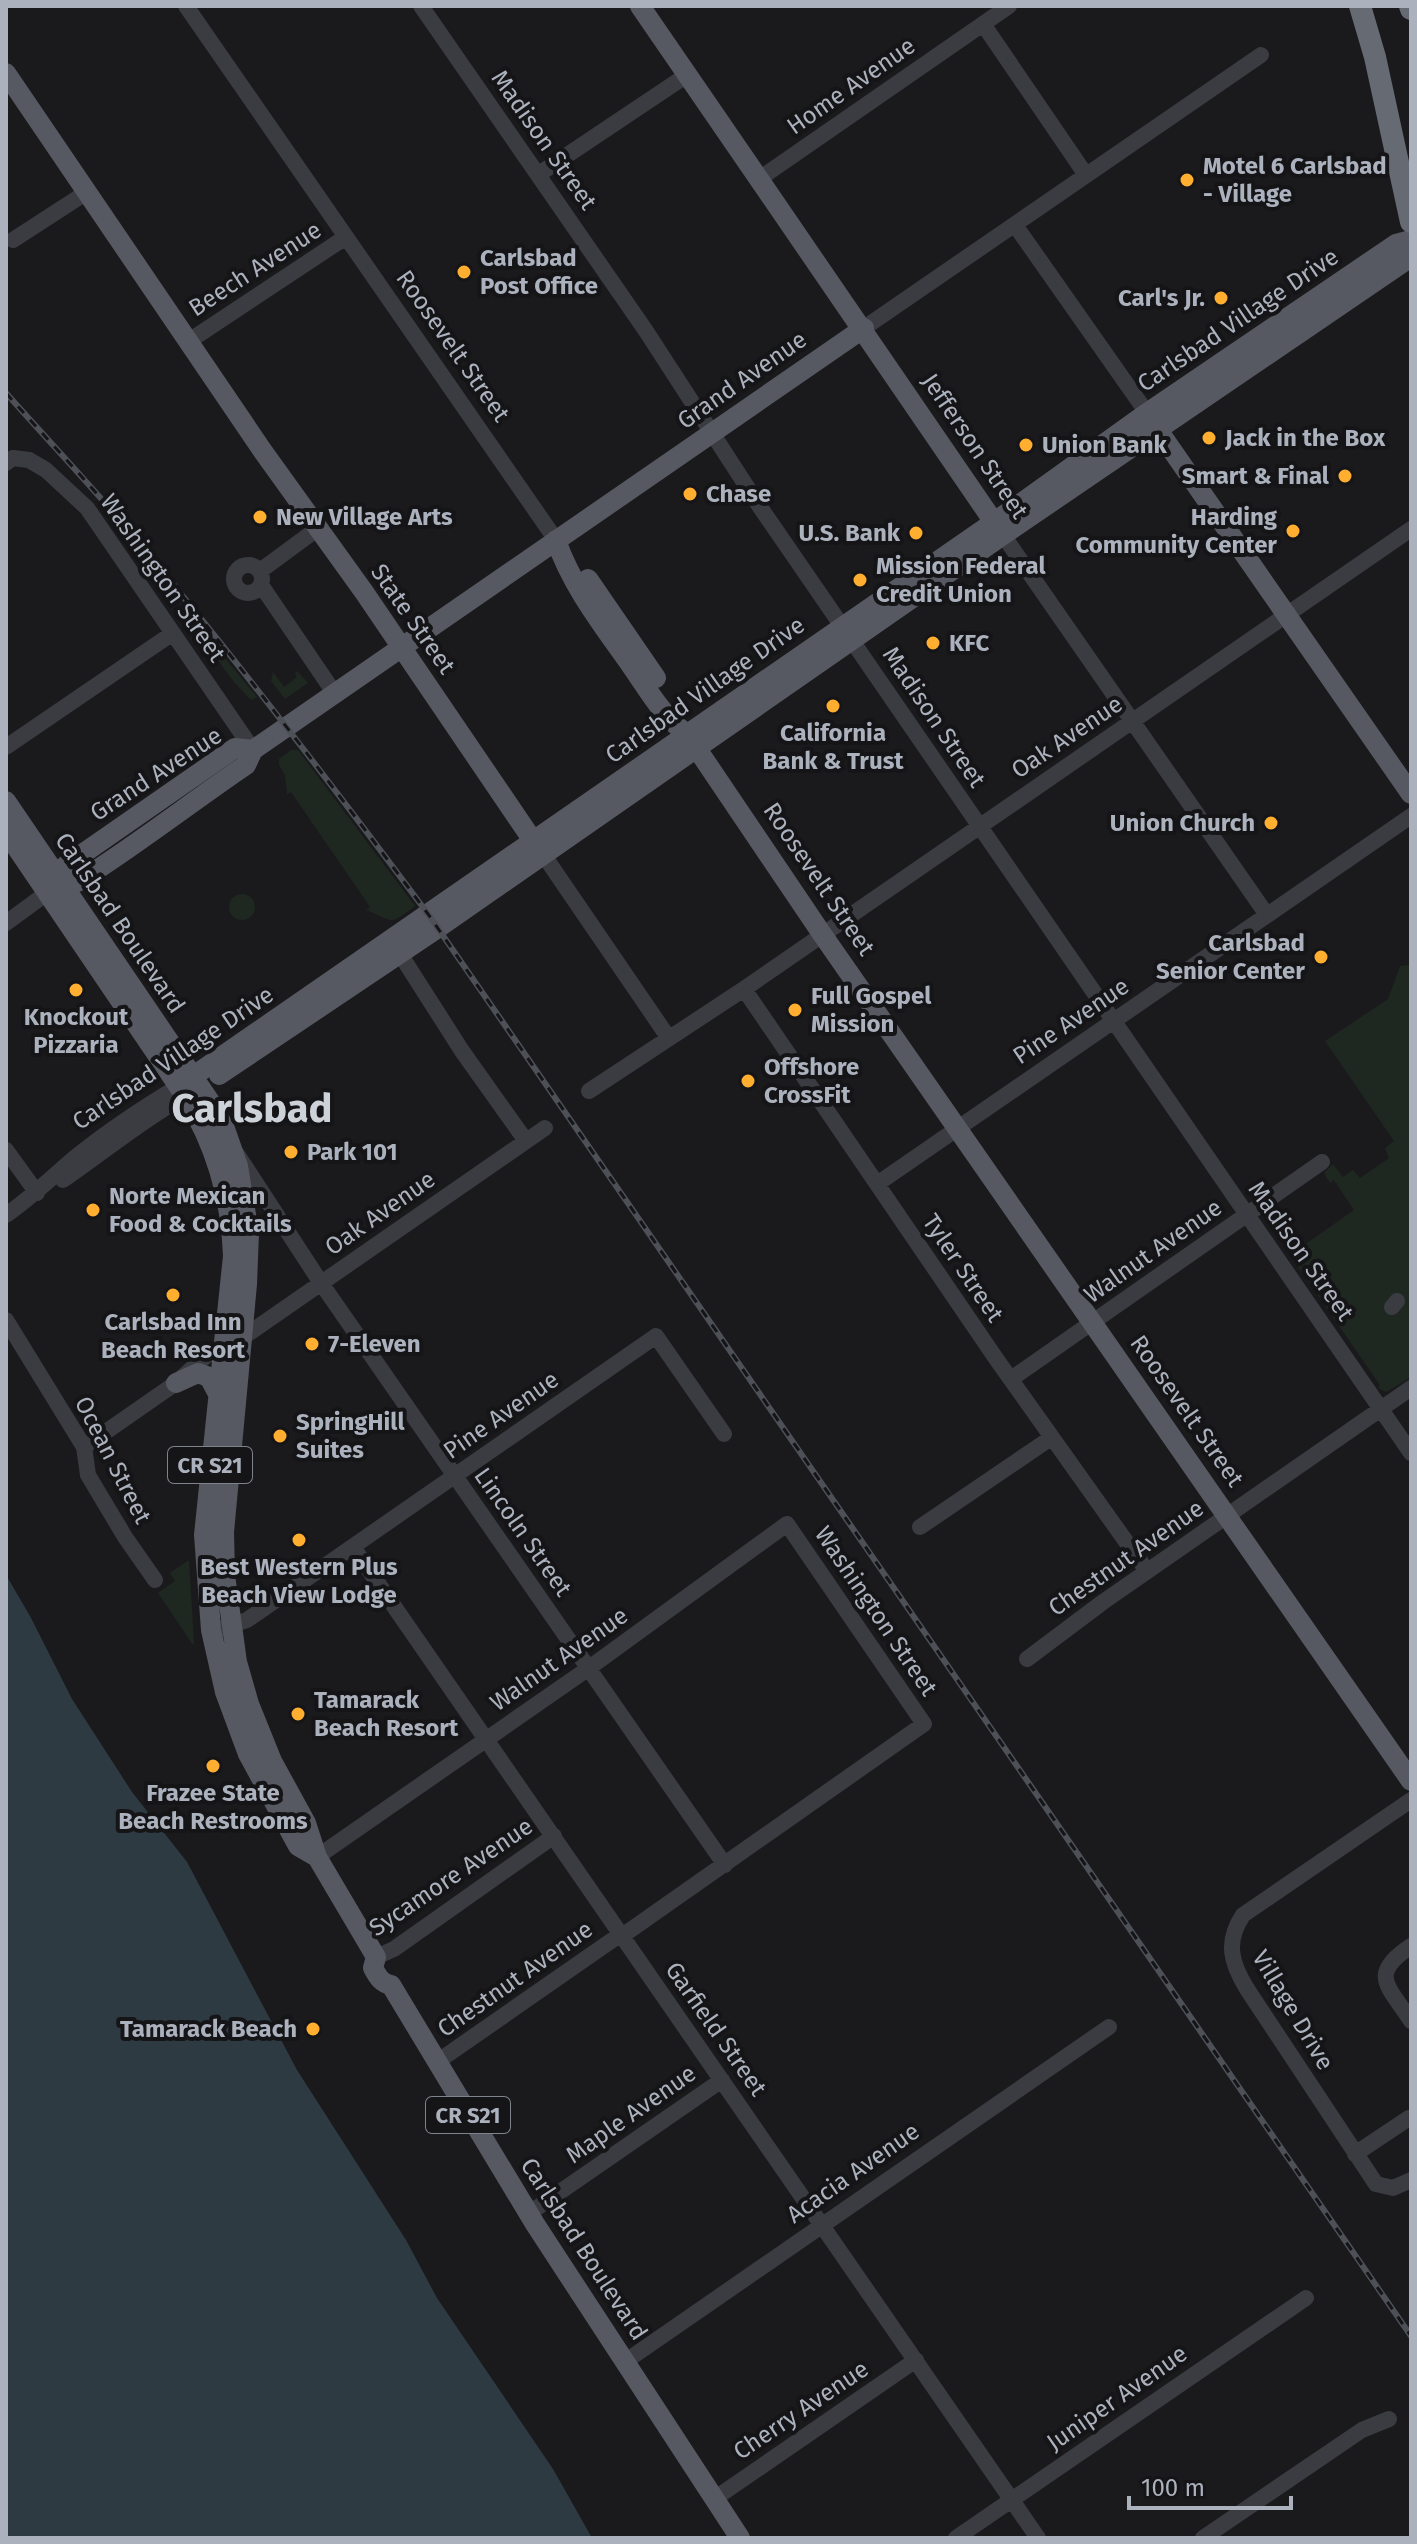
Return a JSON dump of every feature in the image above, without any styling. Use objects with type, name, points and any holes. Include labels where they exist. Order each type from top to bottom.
[{"type":"highway","points":[[1360,6],[1375,57],[1411,222]]},
{"type":"main road","name":"Jefferson Street","points":[[640,6],[864,328],[998,528]]},
{"type":"main road","name":"State Street","points":[[6,73],[538,848]]},
{"type":"main road","name":"Carlsbad Village Drive","points":[[189,1086],[538,848],[1152,421],[1328,289],[1396,244],[1411,240]]},
{"type":"main road","name":"Carlsbad Village Drive","points":[[1152,421],[1292,337],[1411,257]]},
{"type":"main road","points":[[1322,317],[1320,313],[1328,289]]},
{"type":"main road","points":[[1292,337],[1292,330],[1303,316],[1302,307]]},
{"type":"main road","name":"Grand Avenue","points":[[54,889],[77,884],[155,830],[246,765],[253,750],[864,328]]},
{"type":"main road","points":[[1152,421],[1411,794]]},
{"type":"main road","name":"Roosevelt Street","points":[[556,540],[565,566],[608,633],[657,703],[692,740],[822,934],[1411,1781]]},
{"type":"main road","name":"Carlsbad Boulevard","points":[[6,801],[54,889]]},
{"type":"main road","name":"Carlsbad Boulevard","points":[[6,832],[54,889],[232,1145],[244,1191],[249,1265],[224,1532],[221,1629],[225,1692],[248,1754],[298,1846],[317,1857],[376,1957],[386,1960],[393,1974],[391,1985],[528,2214],[740,2538]]},
{"type":"main road","name":"Carlsbad Boulevard","points":[[189,1086],[220,1173],[231,1227],[231,1279],[204,1535],[205,1578],[221,1629]]},
{"type":"main road","points":[[231,1279],[242,1338]]},
{"type":"main road","points":[[222,1352],[231,1356],[230,1380],[236,1404]]},
{"type":"main road","points":[[176,1383],[198,1373],[209,1377],[217,1392]]},
{"type":"street","name":"Roosevelt Street","points":[[186,6],[556,540]]},
{"type":"street","name":"Madison Street","points":[[421,6],[539,174],[711,433],[1411,1453]]},
{"type":"street","name":"Home Avenue","points":[[759,179],[1009,6]]},
{"type":"street","points":[[983,24],[1086,175]]},
{"type":"street","name":"Grand Avenue","points":[[864,328],[1261,55]]},
{"type":"street","points":[[539,174],[687,75]]},
{"type":"street","points":[[13,240],[87,192]]},
{"type":"street","points":[[1015,225],[1152,421]]},
{"type":"street","name":"Beech Avenue","points":[[189,341],[346,237]]},
{"type":"street","name":"Washington Street","points":[[10,460],[29,460],[46,470],[87,508],[253,750]]},
{"type":"street","name":"Jefferson Street","points":[[998,528],[1267,915]]},
{"type":"street","points":[[317,529],[258,583],[331,696]]},
{"type":"street","name":"Oak Avenue","points":[[589,1091],[744,989],[1411,529]]},
{"type":"street","points":[[6,747],[173,633]]},
{"type":"street","name":"Pine Avenue","points":[[877,1184],[1411,816]]},
{"type":"street","name":"State Street","points":[[538,848],[668,1037]]},
{"type":"street","name":"Grand Avenue","points":[[6,923],[54,889]]},
{"type":"street","points":[[395,945],[462,1051],[526,1141]]},
{"type":"street","name":"Tyler Street","points":[[744,989],[1051,1438],[1147,1571]]},
{"type":"street","name":"Carlsbad Village Drive","points":[[6,1215],[131,1116],[189,1086]]},
{"type":"street","name":"Oak Avenue","points":[[242,1338],[545,1128]]},
{"type":"street","name":"Lincoln Street","points":[[232,1145],[321,1283],[725,1865]]},
{"type":"street","points":[[6,1150],[37,1193]]},
{"type":"street","name":"Walnut Avenue","points":[[1011,1379],[1322,1162]]},
{"type":"street","name":"Ocean Street","points":[[6,1320],[84,1447],[88,1475],[155,1580]]},
{"type":"street","name":"Pine Avenue","points":[[221,1629],[247,1620],[656,1336],[724,1434]]},
{"type":"street","points":[[84,1447],[176,1383],[207,1355],[222,1352]]},
{"type":"street","name":"Chestnut Avenue","points":[[1027,1659],[1147,1571],[1411,1388]]},
{"type":"street","points":[[920,1527],[1051,1438]]},
{"type":"street","name":"Washington Street","points":[[787,1524],[924,1724]]},
{"type":"street","name":"Walnut Avenue","points":[[317,1857],[589,1668],[787,1524]]},
{"type":"street","name":"Garfield Street","points":[[353,1547],[1038,2538]]},
{"type":"street","name":"Chestnut Avenue","points":[[437,2062],[924,1724]]},
{"type":"street","name":"Village Drive","points":[[1411,1800],[1243,1915],[1230,1949],[1234,1968],[1376,2184],[1393,2188],[1411,2180]]},
{"type":"street","name":"Sycamore Avenue","points":[[376,1957],[394,1949],[554,1836]]},
{"type":"street","points":[[1411,1946],[1385,1969],[1390,1988],[1411,2021]]},
{"type":"street","name":"Acacia Avenue","points":[[626,2361],[1109,2027]]},
{"type":"street","name":"Maple Avenue","points":[[528,2214],[722,2080]]},
{"type":"street","points":[[1355,2154],[1409,2118]]},
{"type":"street","name":"Juniper Avenue","points":[[956,2538],[1306,2298]]},
{"type":"street","name":"Cherry Avenue","points":[[714,2499],[916,2360]]},
{"type":"street","points":[[1203,2538],[1362,2430],[1389,2419]]},
{"type":"shaded area","points":[[196,623],[257,697],[251,700],[234,682],[200,635]]},
{"type":"shaded area","points":[[297,671],[308,683],[285,699],[271,681],[273,672],[284,687],[297,677]]},
{"type":"shaded area","points":[[291,750],[298,750],[415,906],[400,917],[391,920],[366,910],[370,907],[368,904],[291,792],[287,794],[279,759]]},
{"type":"shaded area","points":[[242,894],[251,898],[255,907],[251,916],[242,920],[233,916],[229,907],[233,898]]},
{"type":"shaded area","points":[[1411,965],[1411,1377],[1386,1392],[1378,1388],[1380,1385],[1290,1255],[1354,1210],[1334,1180],[1330,1183],[1324,1173],[1333,1164],[1343,1177],[1353,1170],[1360,1178],[1389,1158],[1385,1148],[1394,1141],[1325,1041],[1388,999],[1400,966]]},
{"type":"shaded area","points":[[189,1560],[193,1645],[158,1593],[175,1581],[170,1573]]},
{"type":"shaded area","points":[[6,1575],[72,1699],[132,1792],[187,1862],[297,2070],[406,2240],[437,2298],[553,2469],[592,2538],[6,2538]]},
{"type":"railway","points":[[6,393],[110,508],[202,620],[428,914],[1411,2336]]},
{"type":"place","name":"Motel 6 Carlsbad - Village","points":[[1187,180]]},
{"type":"place","name":"Carlsbad Post Office","points":[[464,272]]},
{"type":"place","name":"Carl's Jr.","points":[[1221,298]]},
{"type":"place","name":"Jack in the Box","points":[[1209,438]]},
{"type":"place","name":"Union Bank","points":[[1026,445]]},
{"type":"place","name":"Smart & Final","points":[[1345,476]]},
{"type":"place","name":"Chase","points":[[690,494]]},
{"type":"place","name":"New Village Arts","points":[[260,517]]},
{"type":"place","name":"Harding Community Center","points":[[1293,531]]},
{"type":"place","name":"U.S. Bank","points":[[916,533]]},
{"type":"place","name":"Mission Federal Credit Union","points":[[860,580]]},
{"type":"place","name":"KFC","points":[[933,643]]},
{"type":"place","name":"California Bank & Trust","points":[[833,706]]},
{"type":"place","name":"Union Church","points":[[1271,823]]},
{"type":"place","name":"Carlsbad Senior Center","points":[[1321,957]]},
{"type":"place","name":"Knockout Pizzaria","points":[[76,990]]},
{"type":"place","name":"Full Gospel Mission","points":[[795,1010]]},
{"type":"place","name":"Offshore CrossFit","points":[[748,1081]]},
{"type":"place","name":"Park 101","points":[[291,1152]]},
{"type":"place","name":"Norte Mexican Food & Cocktails","points":[[93,1210]]},
{"type":"place","name":"Carlsbad Inn Beach Resort","points":[[173,1295]]},
{"type":"place","name":"7-Eleven","points":[[312,1344]]},
{"type":"place","name":"SpringHill Suites","points":[[280,1436]]},
{"type":"place","name":"Best Western Plus Beach View Lodge","points":[[299,1540]]},
{"type":"place","name":"Tamarack Beach Resort","points":[[298,1714]]},
{"type":"place","name":"Frazee State Beach Restrooms","points":[[213,1766]]},
{"type":"place","name":"Tamarack Beach","points":[[313,2029]]},
{"type":"district","name":"Carlsbad","points":[[252,1109]]}]
